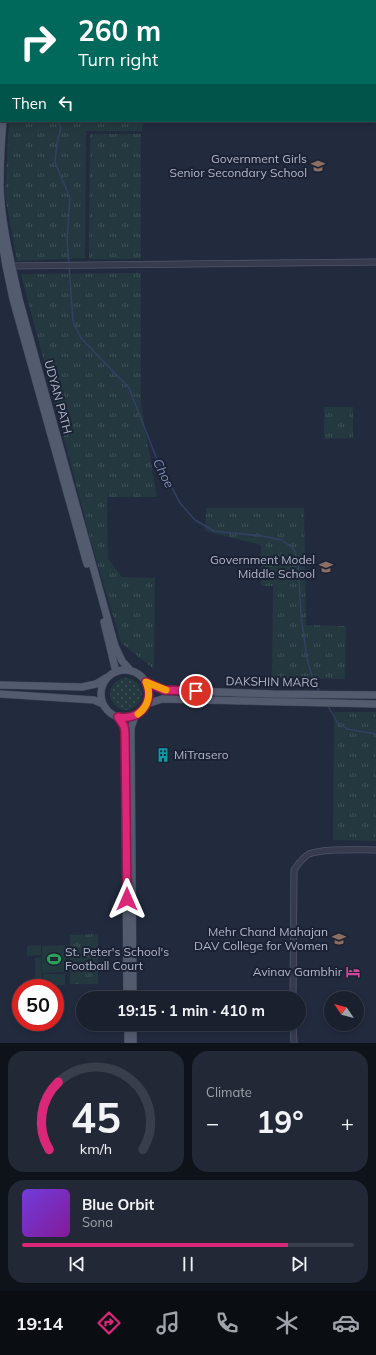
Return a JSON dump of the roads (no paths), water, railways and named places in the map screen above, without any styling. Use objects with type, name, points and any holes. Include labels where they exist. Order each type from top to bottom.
[{"type":"main road","name":"UDYAN PATH","points":[[3,122],[0,183],[8,266],[19,299],[115,646],[122,661],[130,671]]},
{"type":"main road","name":"UDYAN PATH","points":[[0,228],[13,299],[101,611],[116,672]]},
{"type":"main road","points":[[0,685],[82,687],[96,684],[116,672],[130,671],[139,674],[146,682],[148,689],[149,696],[147,704],[141,712],[135,716],[118,717]]},
{"type":"main road","points":[[103,704],[101,692],[107,678]]},
{"type":"main road","name":"DAKSHIN MARG","points":[[146,682],[164,690],[273,694],[376,695]]},
{"type":"main road","points":[[0,694],[94,700],[103,704],[118,717],[124,726],[127,991]]},
{"type":"main road","name":"DAKSHIN MARG","points":[[147,704],[162,699],[376,704]]},
{"type":"main road","points":[[132,991],[130,736],[135,716]]},
{"type":"main road","points":[[128,1031],[128,1043]]},
{"type":"main road","points":[[133,1031],[133,1043]]},
{"type":"street","points":[[8,266],[376,262]]},
{"type":"street","points":[[293,991],[294,870],[300,860],[309,854],[320,851],[376,850]]},
{"type":"street","points":[[293,1031],[294,1043]]},
{"type":"waterway","name":"Choe","points":[[58,122],[61,128],[57,143],[55,162],[70,198],[67,239],[73,321],[81,338],[129,388],[156,457],[180,503],[195,520],[214,531],[262,536],[282,540],[294,549],[298,563],[301,615],[307,659],[314,682],[320,692]]},
{"type":"waterway","name":"Choe","points":[[328,706],[337,722],[347,729],[376,734]]},
{"type":"place","name":"Government Girls Senior Secondary School","points":[[318,166]]},
{"type":"place","name":"Government Model Middle School","points":[[326,567]]},
{"type":"place","name":"MiTrasero","points":[[163,755]]},
{"type":"place","name":"Mehr Chand Mahajan DAV College for Women","points":[[339,939]]},
{"type":"place","name":"St. Peter's School's Football Court","points":[[54,959]]},
{"type":"place","name":"Avinav Gambhir","points":[[353,972]]}]
